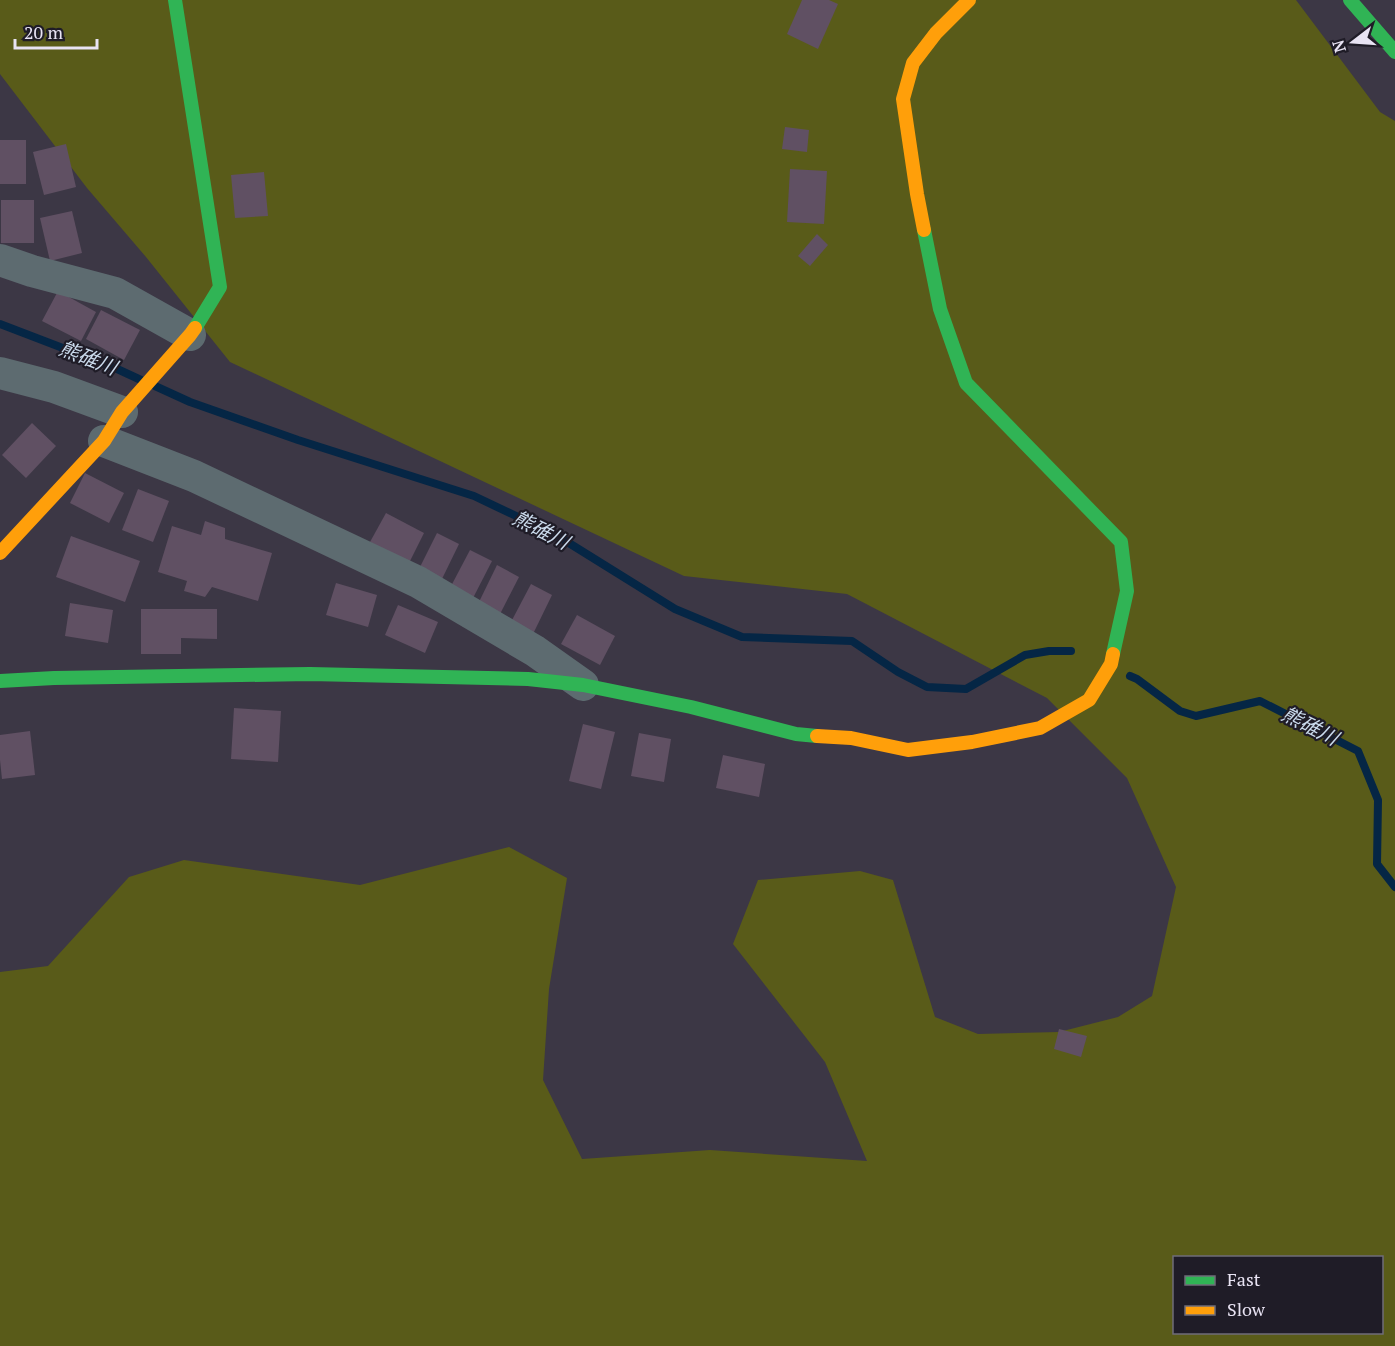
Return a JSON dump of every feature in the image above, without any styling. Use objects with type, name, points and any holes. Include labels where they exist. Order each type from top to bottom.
[{"type":"street","points":[[0,553],[104,441],[128,404],[190,335],[220,287],[176,0]]},
{"type":"street","points":[[0,681],[310,674],[528,680],[583,685],[691,707],[796,734],[851,738],[908,750],[972,742],[1040,728],[1089,700],[1111,664],[1127,591],[1121,542],[966,383],[940,309],[917,194],[903,99],[913,63],[936,33],[969,0]]},
{"type":"street","points":[[1350,0],[1395,52]]},
{"type":"street","points":[[0,260],[115,293],[190,335]]},
{"type":"street","points":[[0,373],[128,404]]},
{"type":"street","points":[[104,441],[194,476],[418,582],[536,651],[583,685]]},
{"type":"shaded area","points":[[0,0],[1296,0],[1380,112],[1395,121],[1395,1346],[0,1346],[0,972],[48,966],[129,877],[184,860],[360,885],[509,847],[567,878],[549,989],[543,1080],[582,1159],[710,1150],[867,1161],[825,1062],[733,944],[758,880],[860,871],[893,880],[935,1017],[978,1034],[1059,1032],[1118,1017],[1152,996],[1176,887],[1127,778],[1047,698],[847,594],[684,576],[230,362],[87,188],[0,74]]},
{"type":"building","points":[[802,0],[829,0],[838,4],[818,49],[787,34]]},
{"type":"building","points":[[785,127],[809,130],[807,152],[782,149]]},
{"type":"building","points":[[0,140],[26,140],[26,184],[0,184]]},
{"type":"building","points":[[66,144],[76,187],[44,195],[33,152]]},
{"type":"building","points":[[790,169],[827,171],[824,224],[787,222]]},
{"type":"building","points":[[264,172],[268,216],[235,218],[231,175]]},
{"type":"building","points":[[1,200],[34,200],[34,243],[1,243]]},
{"type":"building","points":[[72,211],[82,253],[50,261],[40,218]]},
{"type":"building","points":[[817,234],[828,245],[810,266],[798,256]]},
{"type":"building","points":[[58,291],[96,312],[81,341],[42,321]]},
{"type":"building","points":[[101,310],[140,330],[124,360],[86,339]]},
{"type":"building","points":[[32,423],[56,446],[26,478],[2,455]]},
{"type":"building","points":[[85,473],[124,493],[109,523],[70,503]]},
{"type":"building","points":[[138,489],[169,501],[153,542],[122,530]]},
{"type":"building","points":[[386,513],[424,533],[409,563],[370,542]]},
{"type":"building","points":[[205,521],[225,528],[225,539],[272,553],[258,601],[212,587],[205,597],[184,591],[187,581],[158,572],[172,526],[201,535]]},
{"type":"building","points":[[437,533],[459,544],[440,583],[418,571]]},
{"type":"building","points":[[71,536],[140,561],[125,602],[56,577]]},
{"type":"building","points":[[470,550],[492,561],[472,600],[450,588]]},
{"type":"building","points":[[497,565],[519,577],[499,616],[478,604]]},
{"type":"building","points":[[336,583],[377,595],[368,627],[326,615]]},
{"type":"building","points":[[531,584],[552,595],[533,634],[511,622]]},
{"type":"building","points":[[70,603],[113,610],[108,643],[65,636]]},
{"type":"building","points":[[398,605],[438,622],[425,653],[385,635]]},
{"type":"building","points":[[141,609],[217,609],[217,639],[181,638],[181,654],[141,654]]},
{"type":"building","points":[[577,615],[615,636],[600,665],[561,644]]},
{"type":"building","points":[[234,708],[281,711],[278,762],[231,759]]},
{"type":"building","points":[[583,724],[615,732],[601,789],[569,781]]},
{"type":"building","points":[[30,731],[35,775],[2,779],[0,735]]},
{"type":"building","points":[[639,733],[671,739],[664,782],[631,776]]},
{"type":"building","points":[[723,755],[765,764],[759,797],[716,788]]},
{"type":"building","points":[[1059,1029],[1087,1036],[1081,1057],[1054,1049]]},
{"type":"waterway","name":"熊碓川","points":[[0,324],[141,380]]},
{"type":"waterway","name":"熊碓川","points":[[155,386],[190,402],[298,440],[474,496],[556,535],[675,609],[742,637],[852,641],[898,672],[927,687],[966,689],[1025,655],[1049,651],[1071,651]]},
{"type":"waterway","name":"熊碓川","points":[[1130,676],[1180,711],[1196,716],[1260,701],[1358,751],[1378,800],[1377,864],[1395,887]]},
{"type":"traffic: fast","points":[[175,0],[220,287],[195,328]]},
{"type":"traffic: fast","points":[[1350,0],[1395,52]]},
{"type":"traffic: fast","points":[[924,230],[940,309],[966,383],[1121,542],[1127,591],[1113,654]]},
{"type":"traffic: fast","points":[[0,681],[310,674],[528,679],[583,685],[691,707],[796,734],[817,736]]},
{"type":"traffic: slow","points":[[924,230],[903,99],[913,63],[936,33],[969,0]]},
{"type":"traffic: slow","points":[[0,553],[104,441],[122,412],[195,328]]},
{"type":"traffic: slow","points":[[817,736],[851,738],[908,750],[972,742],[1040,728],[1089,700],[1111,664],[1113,654]]}]
